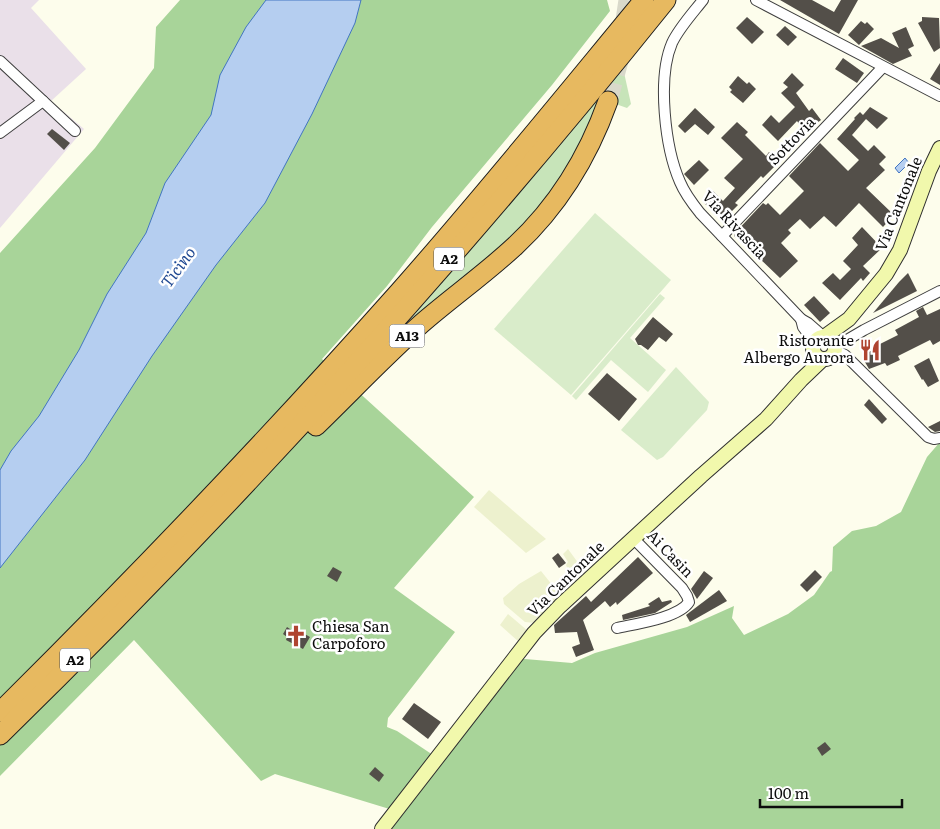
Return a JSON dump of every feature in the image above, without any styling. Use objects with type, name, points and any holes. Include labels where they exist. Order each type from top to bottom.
[{"type":"highway","name":"A2","points":[[0,712],[97,615],[217,490],[401,290],[532,138],[642,0]]},
{"type":"highway","name":"A2","points":[[0,735],[150,585],[332,391],[451,257],[563,126],[666,0]]},
{"type":"highway","name":"A13","points":[[222,509],[239,503],[403,340],[502,258],[536,226],[561,195],[576,171],[596,132],[608,102]]},
{"type":"main road","name":"Via Cantonale","points":[[382,829],[534,632],[728,450],[766,420],[801,380],[819,347],[849,319],[882,281],[893,263],[932,163],[940,148]]},
{"type":"main road","name":"Via Cantonale","points":[[835,348],[849,319]]},
{"type":"main road","points":[[819,347],[829,357],[835,348]]},
{"type":"street","name":"Via Rivascia","points":[[703,0],[671,46],[665,71],[664,101],[669,144],[679,180],[691,202],[801,319],[819,347]]},
{"type":"street","points":[[756,0],[940,96]]},
{"type":"street","points":[[0,61],[75,131]]},
{"type":"street","name":"Sottovia","points":[[722,236],[883,67]]},
{"type":"street","points":[[0,133],[43,101]]},
{"type":"street","points":[[940,291],[864,330],[835,348],[845,355],[928,437],[940,438]]},
{"type":"street","points":[[849,319],[864,330]]},
{"type":"street","name":"Ai Casin","points":[[617,628],[668,615],[683,608],[689,602],[682,588],[633,538]]},
{"type":"shaded area","points":[[0,0],[39,0],[31,8],[86,69],[51,101],[84,129],[0,228]]},
{"type":"green space","points":[[180,0],[607,0],[610,11],[552,85],[432,227],[387,286],[322,359],[474,497],[394,588],[455,632],[388,718],[387,727],[397,731],[436,757],[513,658],[572,663],[595,653],[687,627],[734,606],[732,618],[744,635],[788,614],[814,595],[832,571],[833,547],[852,531],[876,526],[901,512],[927,457],[940,442],[940,829],[382,829],[396,811],[275,774],[261,781],[134,640],[0,776],[0,253],[95,148],[154,68],[156,27]]},
{"type":"green space","points":[[623,68],[631,104],[627,108],[599,98]]},
{"type":"green space","points":[[598,99],[600,112],[548,205],[393,340]]},
{"type":"green space","points":[[595,213],[671,280],[571,395],[494,329]]},
{"type":"green space","points":[[660,294],[665,298],[630,338],[666,370],[648,392],[611,360],[576,400],[572,396]]},
{"type":"green space","points":[[676,367],[709,402],[707,410],[663,457],[657,460],[621,430]]},
{"type":"green space","points":[[489,490],[546,539],[526,553],[474,507]]},
{"type":"green space","points":[[568,549],[579,564],[569,572],[566,565],[568,562],[563,554]]},
{"type":"green space","points":[[541,571],[557,591],[574,578],[581,579],[535,623],[525,622],[504,604],[503,598],[519,584]]},
{"type":"green space","points":[[508,614],[528,631],[519,642],[500,625]]},
{"type":"water","name":"Ticino","points":[[266,0],[361,0],[355,23],[312,114],[265,203],[216,265],[152,356],[85,460],[0,568],[0,470],[11,451],[39,416],[79,350],[107,294],[146,233],[165,183],[211,115],[220,75],[246,27]]},
{"type":"water","points":[[905,158],[909,163],[899,173],[895,168]]},
{"type":"building","points":[[780,0],[812,0],[834,12],[841,0],[858,0],[839,34]]},
{"type":"building","points":[[747,17],[764,32],[752,44],[736,28]]},
{"type":"building","points":[[922,17],[939,18],[940,48],[934,52],[918,23],[922,21]]},
{"type":"building","points":[[861,21],[865,24],[867,22],[874,29],[859,45],[848,35]]},
{"type":"building","points":[[785,26],[797,37],[788,46],[776,35]]},
{"type":"building","points":[[906,27],[914,46],[908,49],[912,56],[893,64],[861,46],[881,38],[899,48],[892,33]]},
{"type":"building","points":[[843,58],[864,73],[857,83],[835,69]]},
{"type":"building","points":[[940,63],[940,85],[930,79]]},
{"type":"building","points":[[792,73],[804,85],[796,93],[809,111],[812,108],[821,120],[805,132],[797,121],[778,141],[762,125],[771,115],[779,123],[795,107],[781,93],[788,87],[783,83]]},
{"type":"building","points":[[738,76],[747,84],[749,82],[756,89],[743,103],[730,92],[732,90],[729,87]]},
{"type":"building","points":[[870,107],[888,118],[877,129],[866,119],[852,135],[868,151],[874,145],[886,157],[879,164],[885,170],[866,188],[894,215],[883,227],[859,203],[836,227],[824,216],[810,229],[800,219],[788,230],[791,233],[781,243],[798,261],[780,278],[756,255],[758,253],[746,242],[734,236],[735,233],[763,203],[766,205],[768,203],[780,215],[804,191],[789,176],[820,143],[848,171],[859,160],[837,139],[860,112],[863,115]]},
{"type":"building","points":[[695,108],[715,127],[708,135],[695,124],[685,133],[678,126]]},
{"type":"building","points":[[737,122],[748,132],[745,135],[766,156],[769,152],[777,160],[774,163],[776,165],[763,178],[761,176],[735,203],[738,205],[723,220],[703,202],[713,191],[723,201],[735,188],[724,178],[743,159],[721,138]]},
{"type":"building","points":[[52,129],[70,143],[64,150],[47,134]]},
{"type":"building","points":[[699,160],[709,170],[694,185],[684,174]]},
{"type":"building","points":[[862,227],[882,248],[863,266],[870,273],[863,281],[861,278],[840,300],[822,283],[833,273],[840,280],[851,269],[843,261],[858,245],[852,238]]},
{"type":"building","points":[[908,273],[917,291],[873,313],[899,282]]},
{"type":"building","points":[[814,296],[830,313],[820,322],[804,305]]},
{"type":"building","points":[[923,307],[927,315],[940,309],[940,341],[933,345],[930,340],[898,356],[900,360],[887,366],[885,363],[869,369],[862,357],[864,356],[862,353],[898,335],[895,330],[919,317],[916,311]]},
{"type":"building","points":[[653,317],[673,334],[666,342],[659,337],[648,350],[638,345],[635,339]]},
{"type":"building","points":[[929,358],[939,381],[928,387],[914,366]]},
{"type":"building","points":[[607,373],[637,399],[619,421],[588,394]]},
{"type":"building","points":[[869,399],[887,419],[882,424],[864,405]]},
{"type":"building","points":[[940,421],[940,431],[935,432],[928,427]]},
{"type":"building","points":[[558,553],[566,563],[559,568],[552,558]]},
{"type":"building","points":[[638,557],[653,573],[617,605],[616,602],[610,607],[605,601],[583,620],[594,650],[576,657],[572,647],[580,644],[577,632],[555,633],[554,625],[586,596],[591,602]]},
{"type":"building","points":[[333,567],[342,572],[337,582],[327,576]]},
{"type":"building","points":[[815,570],[822,577],[807,592],[800,585]]},
{"type":"building","points":[[704,571],[713,578],[697,599],[691,589]]},
{"type":"building","points":[[719,590],[727,601],[690,622],[686,615]]},
{"type":"building","points":[[659,597],[662,602],[671,600],[672,602],[655,613],[623,620],[622,615],[650,606],[648,604]]},
{"type":"building","name":"Chiesa San Carpoforo","points":[[287,627],[293,631],[294,628],[310,637],[303,649],[286,640],[287,637],[283,634]]},
{"type":"building","points":[[414,703],[441,722],[428,739],[402,719]]},
{"type":"building","points":[[825,742],[831,749],[822,756],[817,748]]},
{"type":"building","points":[[375,767],[384,775],[379,782],[369,774]]},
{"type":"tunnel","points":[[608,101],[619,61],[628,0]]},
{"type":"place","name":"Ristorante Albergo Aurora","points":[[870,350]]},
{"type":"place","name":"Chiesa San Carpoforo","points":[[296,636]]}]
